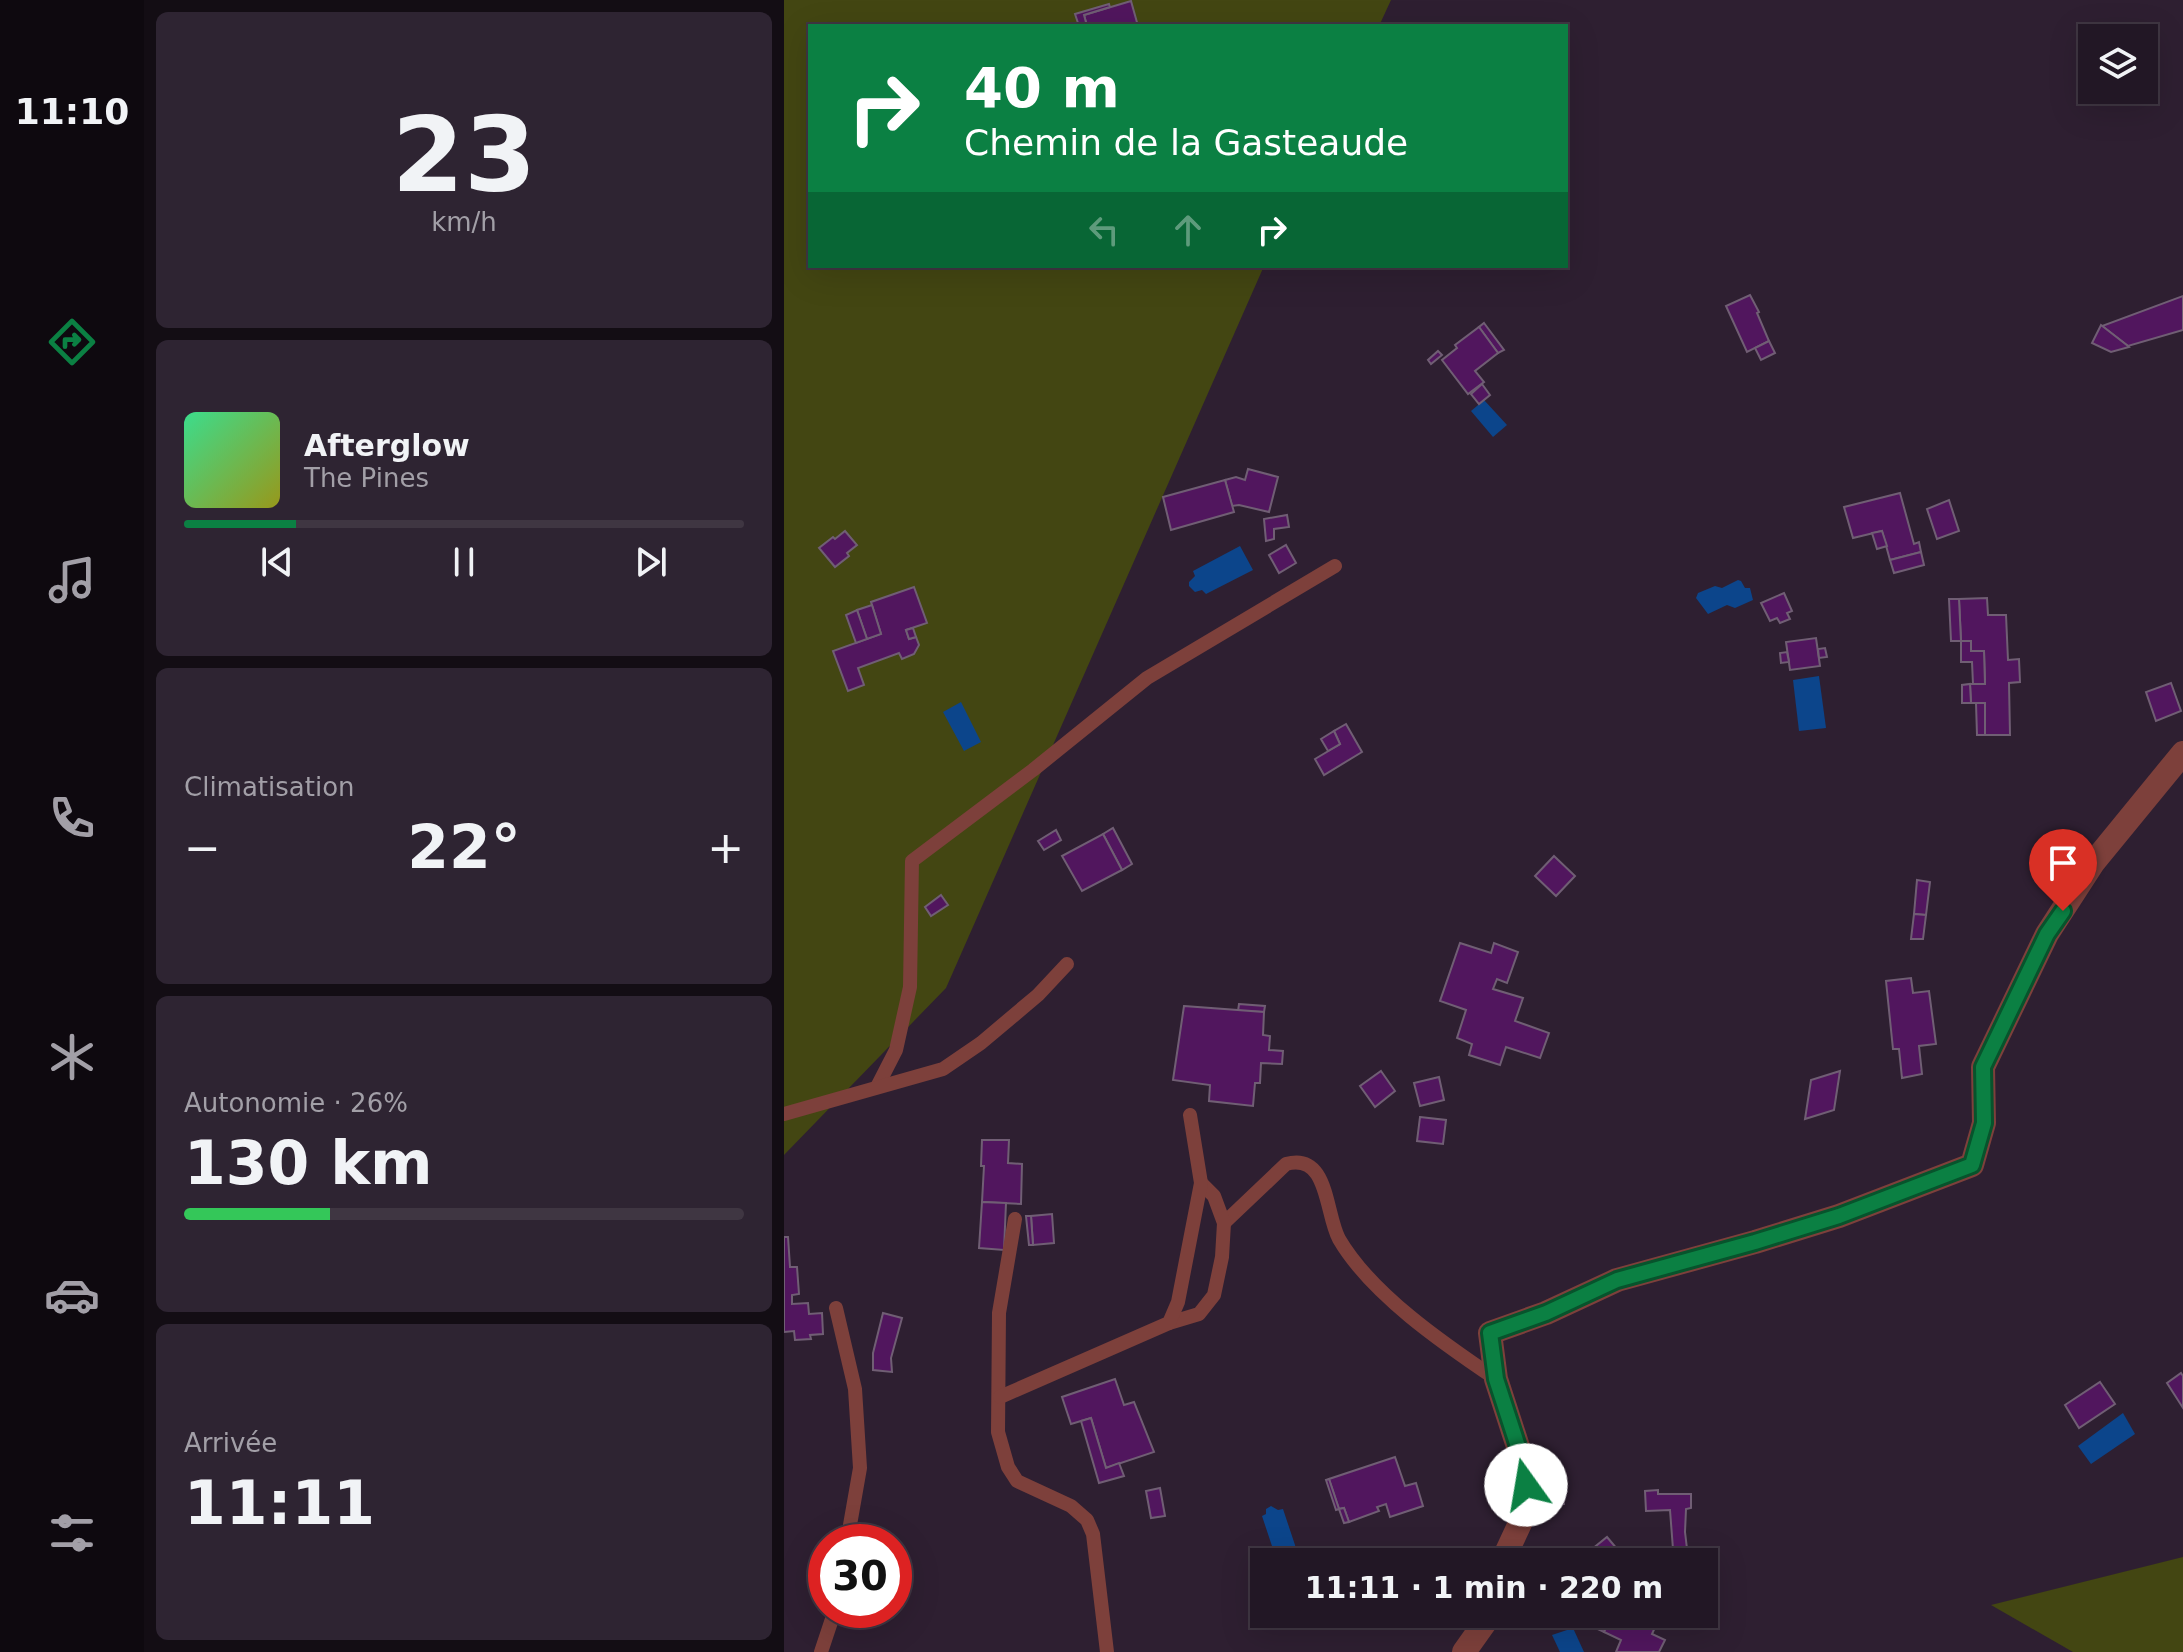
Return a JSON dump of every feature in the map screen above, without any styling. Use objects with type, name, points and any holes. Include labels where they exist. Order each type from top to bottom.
[{"type":"street","points":[[1509,1548],[1529,1504],[1524,1465],[1496,1379],[1490,1333],[1546,1313],[1617,1280],[1839,1216],[1972,1165],[1984,1123],[1983,1067],[2047,934],[2093,863],[2183,753]]},
{"type":"street","points":[[1464,1652],[1481,1628]]},
{"type":"lane","points":[[877,1087],[896,1050],[910,987],[912,861],[1033,770],[1147,678],[1335,566]]},
{"type":"lane","points":[[784,1114],[943,1069],[1004,1024],[1038,995],[1067,964]]},
{"type":"lane","points":[[1169,1323],[1178,1302],[1201,1183],[1190,1115]]},
{"type":"lane","points":[[1224,1223],[1286,1164],[1296,1161],[1308,1163],[1318,1175],[1338,1237],[1367,1276],[1418,1323],[1496,1379]]},
{"type":"lane","points":[[1000,1397],[1169,1323],[1199,1314],[1214,1295],[1222,1257],[1224,1223],[1214,1196],[1201,1183]]},
{"type":"lane","points":[[1015,1219],[999,1313],[998,1432],[1008,1467],[1017,1481],[1071,1506],[1087,1520],[1093,1534],[1107,1652]]},
{"type":"lane","points":[[836,1308],[855,1389],[860,1468],[850,1524]]},
{"type":"lane","points":[[821,1652],[829,1628]]},
{"type":"green space","points":[[784,0],[1391,0],[1380,24],[808,24],[808,268],[1263,268],[946,988],[784,1155]]},
{"type":"green space","points":[[2183,1557],[2183,1652],[2073,1652],[1991,1605]]},
{"type":"water","points":[[1484,400],[1507,425],[1493,437],[1471,411]]},
{"type":"water","points":[[1240,546],[1253,570],[1206,594],[1202,590],[1195,592],[1189,586],[1195,576],[1193,571]]},
{"type":"water","points":[[1738,580],[1745,588],[1750,588],[1753,600],[1735,608],[1727,605],[1708,614],[1696,598],[1698,593],[1715,586],[1722,588]]},
{"type":"water","points":[[1819,676],[1826,728],[1799,731],[1793,680]]},
{"type":"water","points":[[961,702],[981,742],[964,751],[943,712]]},
{"type":"water","points":[[2123,1413],[2135,1434],[2091,1464],[2078,1446]]},
{"type":"water","points":[[1271,1506],[1283,1509],[1296,1548],[1273,1548],[1262,1516],[1266,1514],[1266,1509]]},
{"type":"water","points":[[1573,1628],[1584,1652],[1560,1652],[1552,1635]]},
{"type":"building","points":[[1131,1],[1137,24],[1086,24],[1084,15]]},
{"type":"building","points":[[1109,4],[1110,7],[1084,15],[1086,24],[1078,24],[1075,14]]},
{"type":"building","points":[[1750,295],[1769,341],[1747,352],[1726,306]]},
{"type":"building","points":[[2183,296],[2183,330],[2128,346],[2102,326]]},
{"type":"building","points":[[1484,323],[1504,350],[1498,353],[1479,327]]},
{"type":"building","points":[[2101,325],[2129,347],[2111,352],[2092,343]]},
{"type":"building","points":[[1479,327],[1498,353],[1475,371],[1484,382],[1468,394],[1442,360],[1457,348],[1455,345]]},
{"type":"building","points":[[1769,341],[1775,353],[1761,360],[1755,348]]},
{"type":"building","points":[[1438,351],[1442,355],[1431,364],[1428,360]]},
{"type":"building","points":[[1482,384],[1490,395],[1479,404],[1471,394]]},
{"type":"building","points":[[1248,469],[1278,477],[1269,512],[1232,506],[1225,480],[1236,477],[1245,480]]},
{"type":"building","points":[[1225,480],[1234,512],[1171,530],[1163,497]]},
{"type":"building","points":[[1900,493],[1914,544],[1919,542],[1921,552],[1890,560],[1882,531],[1853,538],[1844,507]]},
{"type":"building","points":[[1949,500],[1959,531],[1937,539],[1927,509]]},
{"type":"building","points":[[1287,515],[1289,527],[1274,529],[1274,539],[1266,541],[1264,519]]},
{"type":"building","points":[[845,531],[857,545],[835,567],[819,548]]},
{"type":"building","points":[[1882,531],[1887,546],[1877,549],[1872,533]]},
{"type":"building","points":[[1286,545],[1296,563],[1279,573],[1269,555]]},
{"type":"building","points":[[1921,552],[1924,565],[1894,573],[1890,560]]},
{"type":"building","points":[[914,587],[927,623],[906,630],[909,639],[916,637],[919,645],[914,654],[902,659],[899,653],[858,668],[864,685],[848,691],[833,651],[881,634],[871,602]]},
{"type":"building","points":[[1784,593],[1792,611],[1787,613],[1790,619],[1780,623],[1777,618],[1770,621],[1761,603]]},
{"type":"building","points":[[1987,598],[1988,615],[2006,615],[2008,660],[2019,659],[2020,682],[2009,683],[2010,735],[1985,735],[1985,703],[1971,703],[1970,684],[1985,684],[1984,651],[1971,651],[1971,641],[1961,641],[1959,599]]},
{"type":"building","points":[[1949,599],[1959,599],[1961,641],[1951,641]]},
{"type":"building","points":[[872,605],[881,634],[867,639],[857,610]]},
{"type":"building","points":[[857,610],[867,639],[856,643],[846,615]]},
{"type":"building","points":[[913,628],[916,637],[909,639],[906,630]]},
{"type":"building","points":[[1816,638],[1820,666],[1790,670],[1786,642]]},
{"type":"building","points":[[1961,641],[1971,641],[1971,651],[1984,651],[1985,684],[1973,684],[1972,662],[1961,662]]},
{"type":"building","points":[[1825,648],[1827,657],[1819,658],[1818,649]]},
{"type":"building","points":[[1787,652],[1789,662],[1781,663],[1780,653]]},
{"type":"building","points":[[2171,683],[2181,711],[2156,721],[2146,692]]},
{"type":"building","points":[[1970,684],[1971,703],[1962,703],[1962,685]]},
{"type":"building","points":[[1976,703],[1985,703],[1985,735],[1977,735]]},
{"type":"building","points":[[1346,724],[1362,752],[1324,775],[1315,759],[1340,744],[1334,731]]},
{"type":"building","points":[[1334,731],[1340,744],[1328,751],[1321,739]]},
{"type":"building","points":[[1113,828],[1132,864],[1122,870],[1103,834]]},
{"type":"building","points":[[1056,830],[1061,840],[1044,850],[1038,841]]},
{"type":"building","points":[[1103,834],[1122,870],[1082,891],[1062,856]]},
{"type":"building","points":[[1554,856],[1575,876],[1556,896],[1535,876]]},
{"type":"building","points":[[1917,880],[1930,882],[1926,915],[1914,914]]},
{"type":"building","points":[[941,895],[948,905],[931,916],[925,907]]},
{"type":"building","points":[[1914,914],[1926,915],[1923,939],[1911,939]]},
{"type":"building","points":[[1460,943],[1491,953],[1494,943],[1518,952],[1507,983],[1497,979],[1493,989],[1523,998],[1515,1021],[1549,1033],[1540,1058],[1506,1047],[1500,1065],[1469,1055],[1472,1044],[1457,1038],[1466,1010],[1440,1001]]},
{"type":"building","points":[[1911,978],[1913,993],[1929,991],[1936,1044],[1919,1046],[1922,1074],[1902,1078],[1899,1049],[1893,1049],[1886,981]]},
{"type":"building","points":[[1239,1004],[1265,1006],[1264,1012],[1238,1011]]},
{"type":"building","points":[[1184,1006],[1264,1012],[1263,1035],[1270,1036],[1269,1050],[1283,1051],[1282,1064],[1261,1063],[1260,1083],[1255,1083],[1253,1106],[1209,1101],[1210,1085],[1173,1080]]},
{"type":"building","points":[[1381,1071],[1395,1091],[1375,1107],[1360,1086]]},
{"type":"building","points":[[1840,1071],[1834,1110],[1805,1119],[1811,1080]]},
{"type":"building","points":[[1439,1077],[1444,1100],[1420,1106],[1414,1083]]},
{"type":"building","points":[[1420,1117],[1446,1120],[1443,1144],[1417,1141]]},
{"type":"building","points":[[982,1140],[1009,1140],[1008,1163],[1022,1164],[1021,1204],[982,1202]]},
{"type":"building","points":[[982,1202],[1006,1203],[1004,1250],[979,1248]]},
{"type":"building","points":[[1052,1214],[1054,1243],[1033,1245],[1031,1216]]},
{"type":"building","points":[[1026,1216],[1031,1216],[1033,1245],[1029,1245]]},
{"type":"building","points":[[784,1237],[788,1237],[790,1267],[797,1267],[799,1294],[792,1295],[792,1304],[808,1303],[809,1314],[822,1313],[823,1334],[810,1335],[811,1339],[795,1340],[794,1331],[784,1332]]},
{"type":"building","points":[[883,1313],[902,1318],[891,1358],[892,1372],[873,1370],[873,1353]]},
{"type":"building","points":[[2181,1373],[2183,1376],[2183,1408],[2167,1383]]},
{"type":"building","points":[[1115,1379],[1124,1405],[1134,1402],[1154,1452],[1106,1468],[1091,1418],[1071,1424],[1062,1397]]},
{"type":"building","points":[[2100,1382],[2115,1404],[2079,1428],[2065,1405]]},
{"type":"building","points":[[1091,1418],[1106,1468],[1119,1463],[1124,1476],[1099,1483],[1081,1421]]},
{"type":"building","points":[[1395,1457],[1405,1486],[1416,1483],[1423,1506],[1390,1517],[1386,1504],[1377,1507],[1379,1511],[1349,1522],[1344,1508],[1339,1509],[1329,1479]]},
{"type":"building","points":[[1562,1468],[1564,1504],[1540,1505],[1538,1469]]},
{"type":"building","points":[[1329,1479],[1339,1509],[1336,1510],[1326,1480]]},
{"type":"building","points":[[1160,1488],[1165,1516],[1151,1518],[1146,1491]]},
{"type":"building","points":[[1645,1491],[1691,1494],[1691,1508],[1686,1509],[1687,1548],[1673,1548],[1670,1510],[1646,1511]]},
{"type":"building","points":[[1344,1508],[1349,1522],[1344,1523],[1339,1509]]},
{"type":"building","points":[[1607,1537],[1616,1548],[1593,1548]]},
{"type":"building","points":[[1606,1628],[1655,1628],[1652,1634],[1665,1640],[1659,1652],[1616,1652],[1621,1640],[1604,1632]]},
{"type":"route","points":[[1526,1485],[1524,1465],[1496,1379],[1490,1333],[1546,1313],[1617,1280],[1839,1216],[1972,1165],[1984,1123],[1983,1067],[2047,934],[2063,911]]}]
